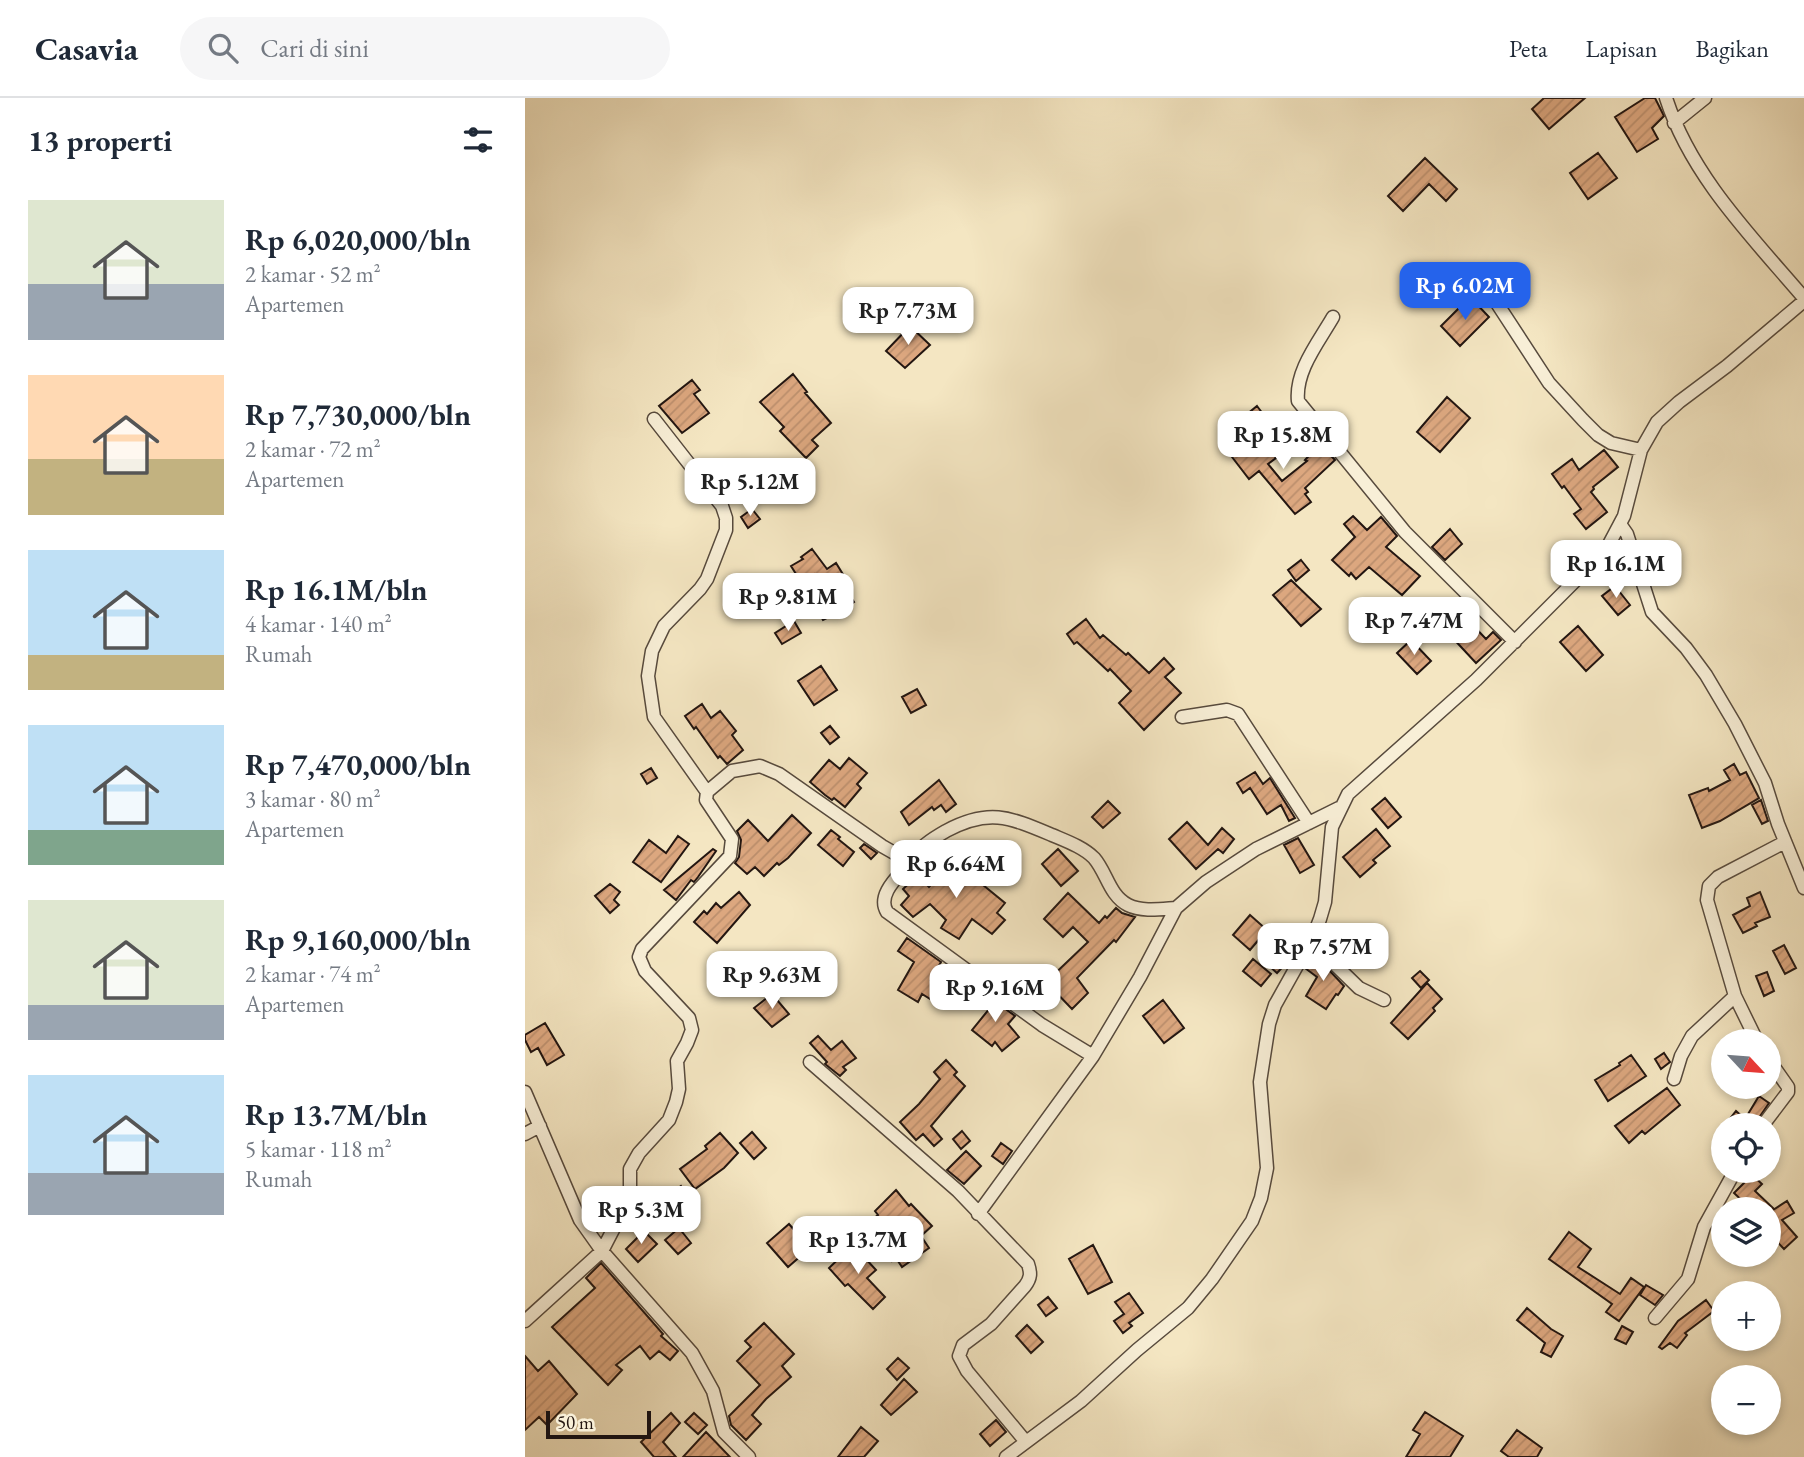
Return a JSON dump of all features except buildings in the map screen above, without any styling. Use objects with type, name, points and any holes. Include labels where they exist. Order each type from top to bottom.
[{"type":"street","points":[[1006,1457],[1081,1401],[1188,1308],[1212,1279],[1252,1221],[1261,1198],[1266,1168],[1259,1082],[1269,1024],[1275,1004],[1313,937],[1325,902],[1332,827],[1348,794],[1423,729],[1515,642],[1605,550],[1620,524],[1641,450],[1649,433],[1667,412],[1803,304],[1723,203],[1674,123],[1666,98]]},
{"type":"street","points":[[1674,123],[1705,98]]},
{"type":"street","points":[[1487,288],[1549,383],[1583,420],[1611,443],[1641,450]]},
{"type":"street","points":[[1333,317],[1303,370],[1297,387],[1298,401],[1405,532],[1515,642]]},
{"type":"street","points":[[525,1321],[602,1251],[630,1198],[631,1169],[639,1153],[669,1120],[677,1102],[677,1060],[688,1043],[691,1023],[645,971],[639,957],[642,949],[725,863],[733,847],[732,839],[706,800],[707,792],[654,717],[647,677],[652,651],[664,626],[707,579],[726,530],[726,518],[722,506],[654,419]]},
{"type":"street","points":[[1620,524],[1630,542],[1652,612],[1686,648],[1706,675],[1765,783],[1804,888]]},
{"type":"street","points":[[1182,717],[1227,710],[1238,714],[1309,823]]},
{"type":"street","points":[[707,792],[732,771],[760,766],[779,774],[882,846],[910,862]]},
{"type":"street","points":[[978,1214],[1093,1056],[1140,977],[1176,908],[1206,882],[1256,849],[1339,808]]},
{"type":"street","points":[[1093,1056],[1042,1025],[887,912],[884,897],[890,886],[918,850],[937,835],[967,820],[993,816],[1012,819],[1078,847],[1094,859],[1117,897],[1129,906],[1142,909],[1176,908]]},
{"type":"street","points":[[1751,1029],[1735,996],[1707,900],[1709,886],[1718,877],[1785,842]]},
{"type":"street","points":[[1313,937],[1325,955],[1359,988],[1384,1000]]},
{"type":"street","points":[[1674,1079],[1681,1056],[1692,1036],[1735,996]]},
{"type":"street","points":[[810,1062],[958,1191],[1028,1264],[1030,1280],[991,1324],[963,1345],[959,1356],[967,1371],[1026,1442]]},
{"type":"street","points":[[1772,1113],[1789,1092],[1781,1077]]},
{"type":"street","points":[[525,1092],[580,1220],[602,1251],[692,1353],[713,1391],[724,1432],[749,1457]]},
{"type":"street","points":[[525,1134],[540,1126]]},
{"type":"street","points":[[1655,1318],[1688,1279],[1704,1227],[1728,1183]]}]
